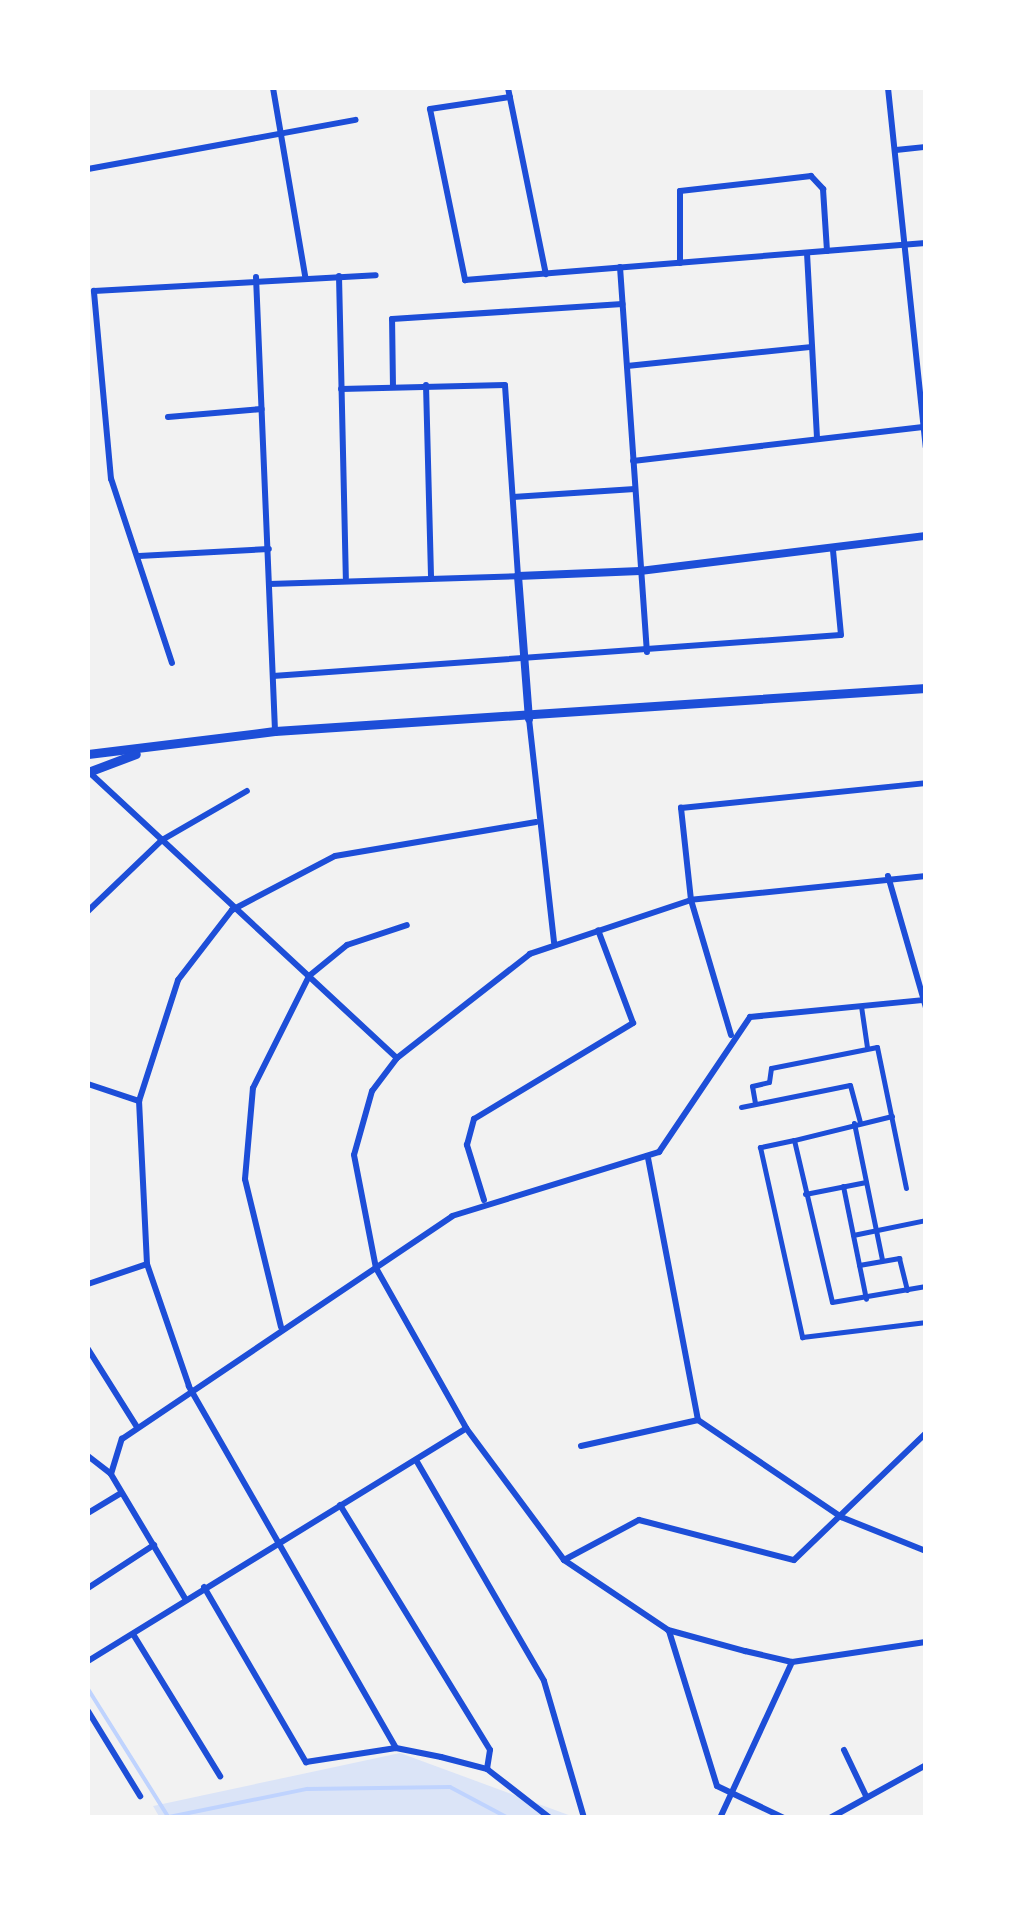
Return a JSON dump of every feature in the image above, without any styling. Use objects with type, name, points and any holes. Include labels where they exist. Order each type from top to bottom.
[{"type":"main road","points":[[88,754],[144,751],[275,731],[529,719],[926,688]]},
{"type":"main road","points":[[88,743],[110,754]]},
{"type":"main road","points":[[88,772],[144,751]]},
{"type":"street","points":[[273,88],[285,132],[305,276]]},
{"type":"street","points":[[508,88],[546,274]]},
{"type":"street","points":[[888,88],[926,447]]},
{"type":"street","points":[[510,97],[430,109],[465,280],[926,243]]},
{"type":"street","points":[[88,169],[356,120]]},
{"type":"street","points":[[896,150],[926,146]]},
{"type":"street","points":[[680,263],[680,191],[811,176],[823,189],[827,251]]},
{"type":"street","points":[[807,253],[818,439]]},
{"type":"street","points":[[620,268],[646,652]]},
{"type":"street","points":[[256,276],[275,731]]},
{"type":"street","points":[[172,663],[108,462],[98,287],[256,276],[376,276]]},
{"type":"street","points":[[339,276],[346,578]]},
{"type":"street","points":[[393,387],[392,319],[623,304]]},
{"type":"street","points":[[627,366],[812,347]]},
{"type":"street","points":[[426,385],[432,576]]},
{"type":"street","points":[[341,389],[505,386],[528,659],[536,822],[554,943]]},
{"type":"street","points":[[168,417],[262,408]]},
{"type":"street","points":[[633,461],[923,427]]},
{"type":"street","points":[[512,496],[635,490]]},
{"type":"street","points":[[270,584],[346,578],[640,571],[833,551],[926,536]]},
{"type":"street","points":[[139,556],[269,549]]},
{"type":"street","points":[[273,676],[840,635],[833,551]]},
{"type":"street","points":[[88,772],[232,910],[397,1058]]},
{"type":"street","points":[[732,1036],[691,900],[681,808],[926,784]]},
{"type":"street","points":[[88,911],[162,840],[246,791]]},
{"type":"street","points":[[396,1748],[273,1546],[189,1386],[147,1264],[139,1101],[178,980],[232,910],[335,856],[536,822]]},
{"type":"street","points":[[186,1600],[120,1494],[111,1474],[112,1452],[189,1386],[484,1200],[648,1159],[678,1128],[732,1036],[761,1014],[861,1004],[924,1004],[888,876]]},
{"type":"street","points":[[926,876],[888,876],[691,900],[554,943],[466,996],[397,1058],[360,1118],[354,1155],[376,1268],[466,1428],[564,1560],[668,1630],[792,1662],[926,1642]]},
{"type":"street","points":[[282,1327],[254,1238],[244,1144],[261,1062],[308,976],[347,945],[406,925]]},
{"type":"street","points":[[484,1200],[470,1124],[623,1031],[634,1016],[598,930]]},
{"type":"street","points":[[861,1004],[867,1047]]},
{"type":"street","points":[[755,1104],[752,1086],[769,1082],[772,1068],[867,1047],[879,1050],[906,1188]]},
{"type":"street","points":[[88,1084],[139,1101]]},
{"type":"street","points":[[741,1107],[853,1086],[882,1260]]},
{"type":"street","points":[[892,1116],[760,1147],[802,1336],[926,1322]]},
{"type":"street","points":[[794,1140],[832,1302],[926,1286]]},
{"type":"street","points":[[648,1159],[698,1420],[841,1517],[926,1552]]},
{"type":"street","points":[[805,1194],[866,1182]]},
{"type":"street","points":[[843,1186],[866,1298]]},
{"type":"street","points":[[853,1234],[926,1220]]},
{"type":"street","points":[[859,1264],[900,1258],[907,1290]]},
{"type":"street","points":[[88,1284],[147,1264]]},
{"type":"street","points":[[88,1349],[137,1427]]},
{"type":"street","points":[[582,1446],[698,1420]]},
{"type":"street","points":[[88,1658],[466,1428]]},
{"type":"street","points":[[564,1560],[639,1520],[782,1562],[805,1554],[926,1433]]},
{"type":"street","points":[[88,1456],[111,1474]]},
{"type":"street","points":[[416,1460],[544,1681],[584,1818]]},
{"type":"street","points":[[88,1513],[120,1494]]},
{"type":"street","points":[[340,1505],[490,1750],[487,1769]]},
{"type":"street","points":[[88,1588],[154,1544]]},
{"type":"street","points":[[204,1588],[306,1762],[396,1748],[487,1769],[550,1818]]},
{"type":"street","points":[[668,1630],[715,1781],[730,1795],[784,1818]]},
{"type":"street","points":[[133,1634],[220,1776]]},
{"type":"street","points":[[720,1818],[792,1662]]},
{"type":"street","points":[[88,1712],[140,1796]]},
{"type":"street","points":[[844,1750],[866,1796]]},
{"type":"street","points":[[830,1818],[926,1766]]},
{"type":"shaded area","points":[[400,1753],[574,1817],[160,1818],[153,1806]]},
{"type":"waterway","points":[[88,1689],[169,1818]]},
{"type":"waterway","points":[[169,1817],[307,1789],[450,1787],[508,1818]]}]
